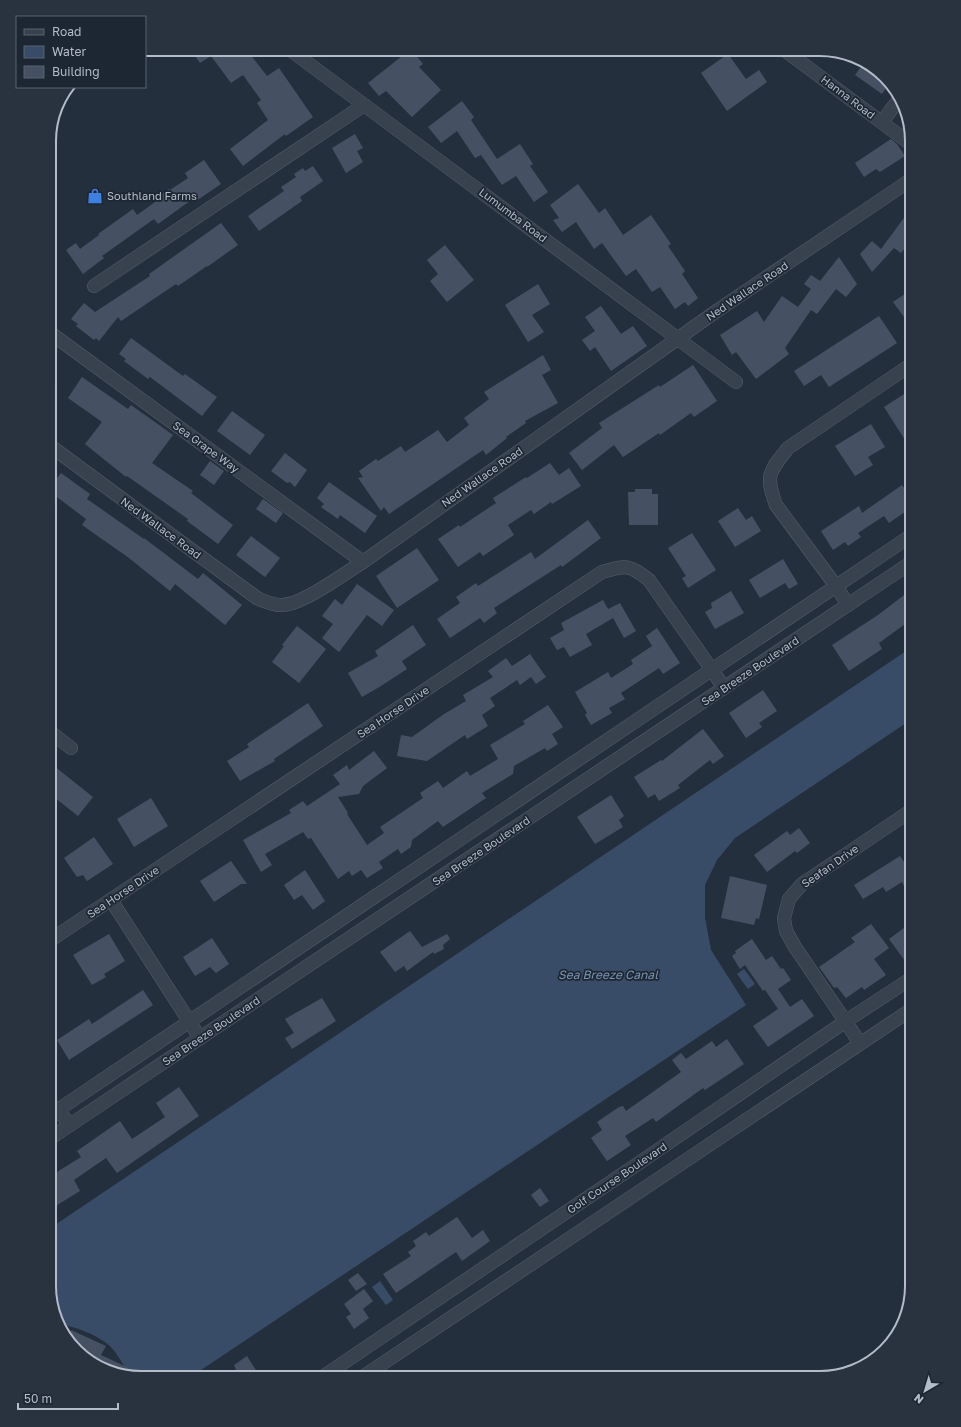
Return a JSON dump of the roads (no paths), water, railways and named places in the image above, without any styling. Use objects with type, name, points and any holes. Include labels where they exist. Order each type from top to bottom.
[{"type":"street","name":"Lumumba Road","points":[[298,56],[736,382]]},
{"type":"street","name":"Hanna Road","points":[[792,56],[905,140]]},
{"type":"street","points":[[882,122],[896,103]]},
{"type":"street","points":[[94,286],[364,105]]},
{"type":"street","name":"Ned Wallace Road","points":[[56,450],[257,598],[269,603],[281,605],[294,603],[305,598],[363,562],[725,305],[905,184]]},
{"type":"street","name":"Sea Grape Way","points":[[56,337],[363,562]]},
{"type":"street","points":[[848,605],[836,586],[776,505],[771,492],[769,478],[774,466],[788,448],[905,369]]},
{"type":"street","name":"Sea Breeze Boulevard","points":[[56,1107],[189,1022],[905,541]]},
{"type":"street","name":"Sea Horse Drive","points":[[56,936],[602,572],[621,566],[636,569],[648,580],[724,688]]},
{"type":"street","name":"Sea Breeze Boulevard","points":[[56,1134],[905,567]]},
{"type":"street","points":[[56,736],[72,748]]},
{"type":"street","name":"Seafan Drive","points":[[860,1043],[795,947],[786,931],[784,918],[790,899],[802,884],[905,815]]},
{"type":"street","points":[[110,900],[200,1038]]},
{"type":"street","name":"Golf Course Boulevard","points":[[332,1371],[846,1021],[905,983]]},
{"type":"street","points":[[372,1371],[905,1013]]},
{"type":"street","points":[[56,1113],[70,1125]]},
{"type":"street","points":[[349,1360],[357,1371]]},
{"type":"water","name":"Sea Breeze Canal","points":[[905,652],[905,724],[735,838],[717,860],[705,885],[705,918],[711,950],[746,1005],[199,1371],[135,1371],[127,1369],[113,1349],[99,1338],[65,1325],[62,1319],[57,1297],[56,1224]]},
{"type":"water","points":[[744,969],[755,984],[748,989],[737,974]]},
{"type":"water","points":[[380,1281],[393,1300],[386,1305],[372,1287]]},
{"type":"place","name":"Southland Farms","points":[[95,196]]}]
